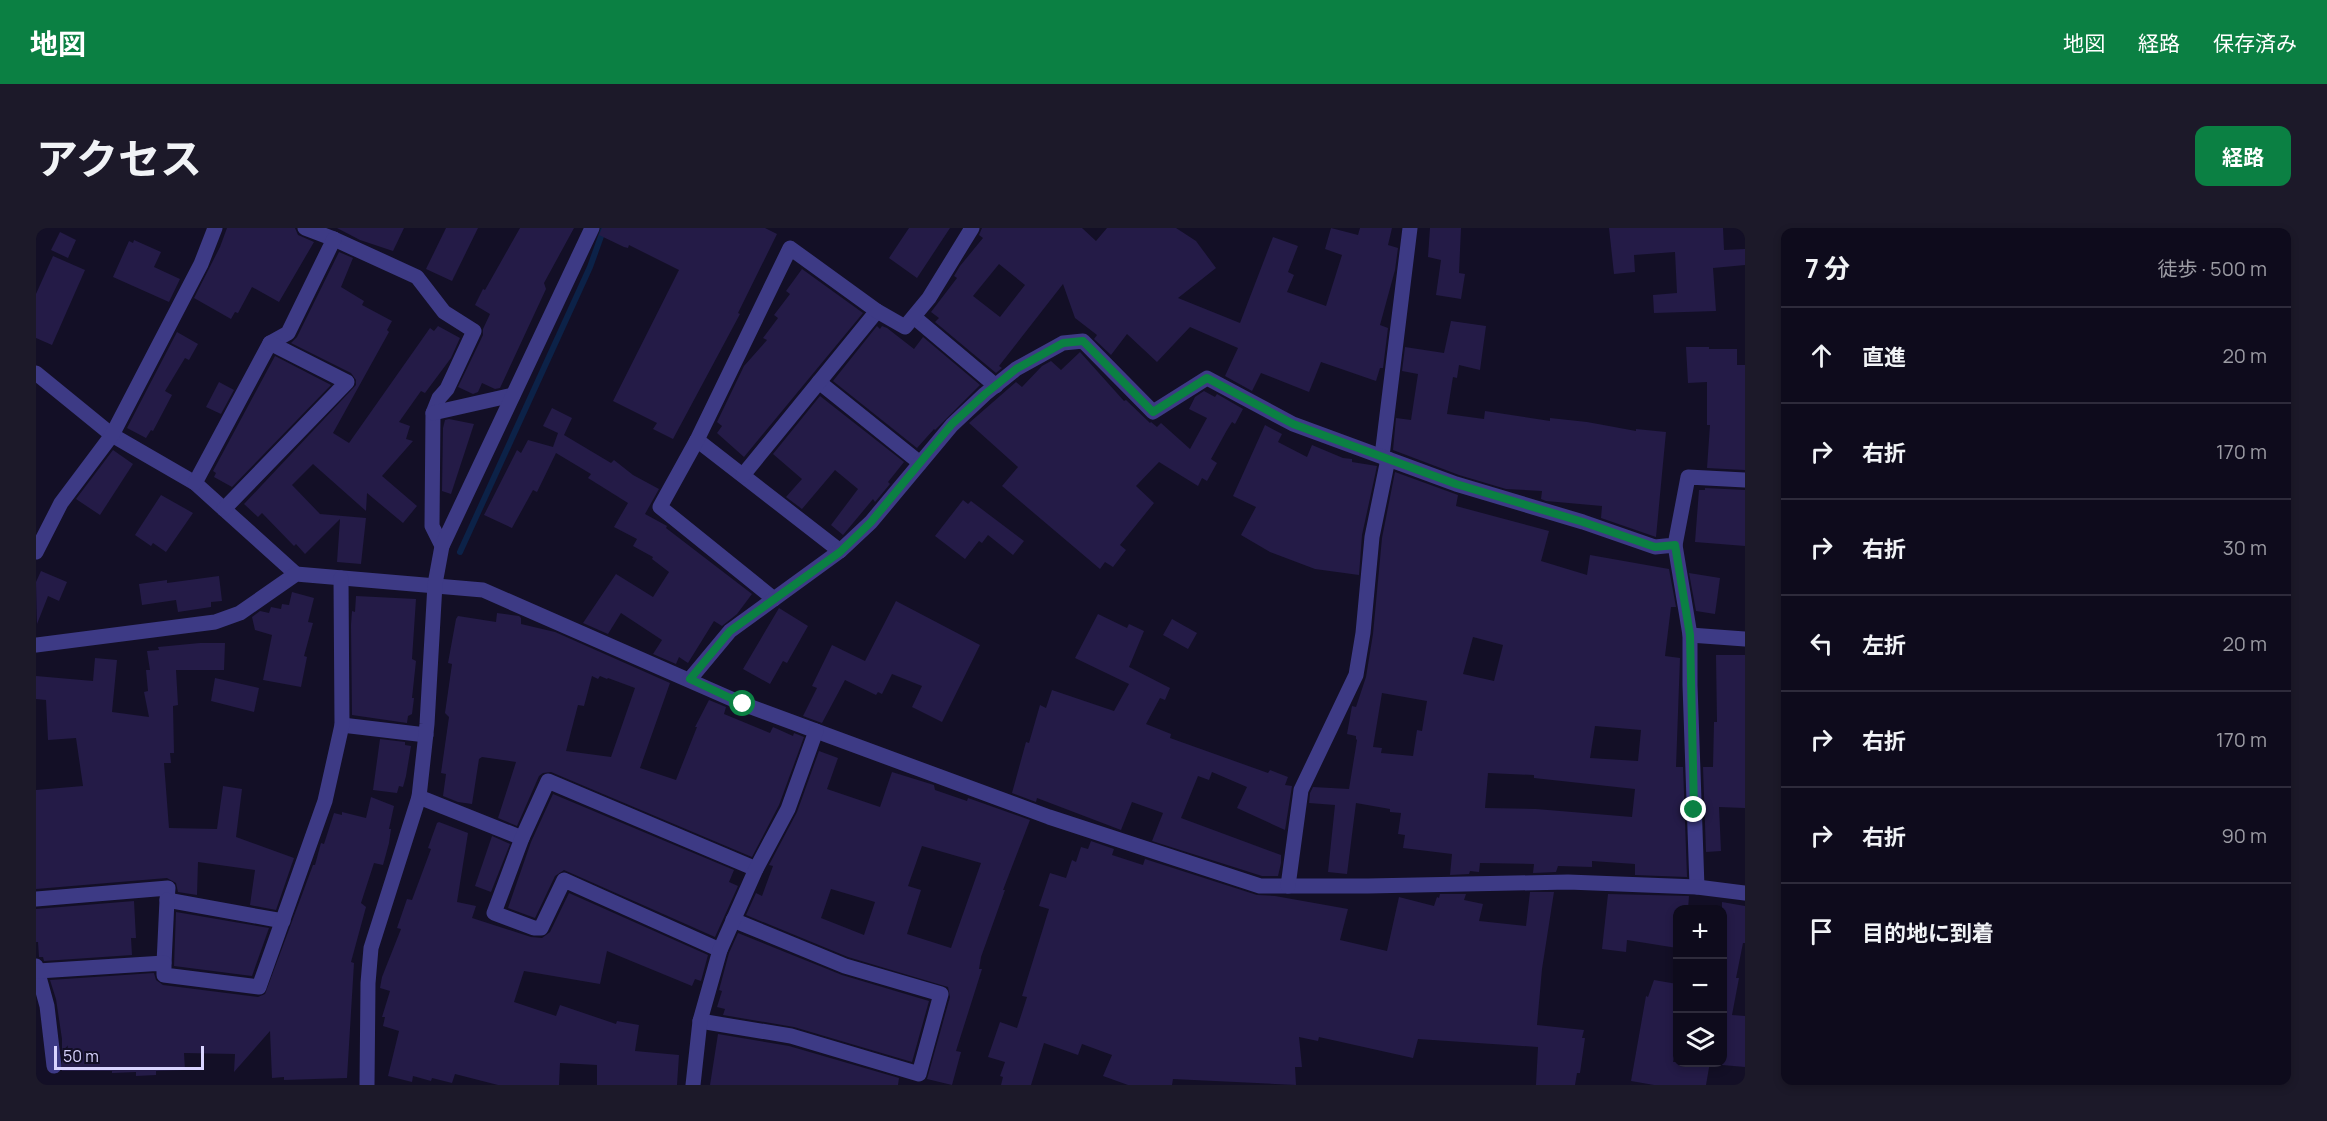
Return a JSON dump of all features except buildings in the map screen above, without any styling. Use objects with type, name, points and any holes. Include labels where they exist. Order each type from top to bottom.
[{"type":"street","points":[[36,552],[61,503],[111,435],[185,295],[215,228]]},
{"type":"street","points":[[305,228],[327,234],[417,277],[444,312],[474,331],[433,413],[432,526],[442,546]]},
{"type":"street","points":[[366,1085],[371,948],[419,797],[426,735],[435,584],[442,546],[591,228]]},
{"type":"street","points":[[774,599],[660,507],[697,440],[790,248],[877,311],[904,327],[929,298],[972,228]]},
{"type":"street","points":[[1288,886],[1302,789],[1356,675],[1372,537],[1385,458],[1410,228]]},
{"type":"street","points":[[195,483],[270,343],[288,333],[327,234]]},
{"type":"street","points":[[743,475],[877,311]]},
{"type":"street","points":[[914,316],[996,386]]},
{"type":"street","points":[[690,679],[730,631],[840,552],[871,522],[952,424],[1016,369],[1063,343],[1083,341],[1153,412],[1207,378],[1293,424],[1456,484],[1583,522],[1655,547],[1675,545]]},
{"type":"street","points":[[224,509],[347,382],[270,343]]},
{"type":"street","points":[[36,373],[111,435],[195,483],[296,574],[435,584],[483,590],[743,704],[1048,817],[1192,866],[1260,886],[1568,882],[1698,887],[1745,893]]},
{"type":"street","points":[[819,382],[920,463]]},
{"type":"street","points":[[433,413],[513,395]]},
{"type":"street","points":[[697,440],[840,552]]},
{"type":"street","points":[[1698,887],[1690,695],[1690,635],[1675,545],[1688,477],[1745,480]]},
{"type":"street","points":[[36,645],[215,622],[240,613],[296,574]]},
{"type":"street","points":[[36,899],[168,888],[164,975],[259,987],[326,801],[342,725],[341,578]]},
{"type":"street","points":[[1690,635],[1745,639]]},
{"type":"street","points":[[342,725],[426,735]]},
{"type":"street","points":[[693,1085],[700,1021],[720,950],[756,869],[788,809],[816,731]]},
{"type":"street","points":[[720,950],[564,880],[541,928],[534,928],[494,913],[522,838],[548,781],[756,869]]},
{"type":"street","points":[[419,797],[522,838]]},
{"type":"street","points":[[167,900],[283,921]]},
{"type":"street","points":[[700,1021],[791,1035],[919,1074],[941,994],[845,966],[733,920]]},
{"type":"street","points":[[54,1066],[47,1006],[39,988],[37,969],[164,963]]},
{"type":"waterway","points":[[460,552],[590,267],[604,228]]},
{"type":"route","points":[[743,704],[690,679],[730,631],[840,552],[871,522],[952,424],[985,394],[1016,369],[1063,343],[1083,341],[1153,412],[1207,378],[1293,424],[1456,484],[1583,522],[1655,547],[1675,545],[1690,635],[1694,810]]}]
